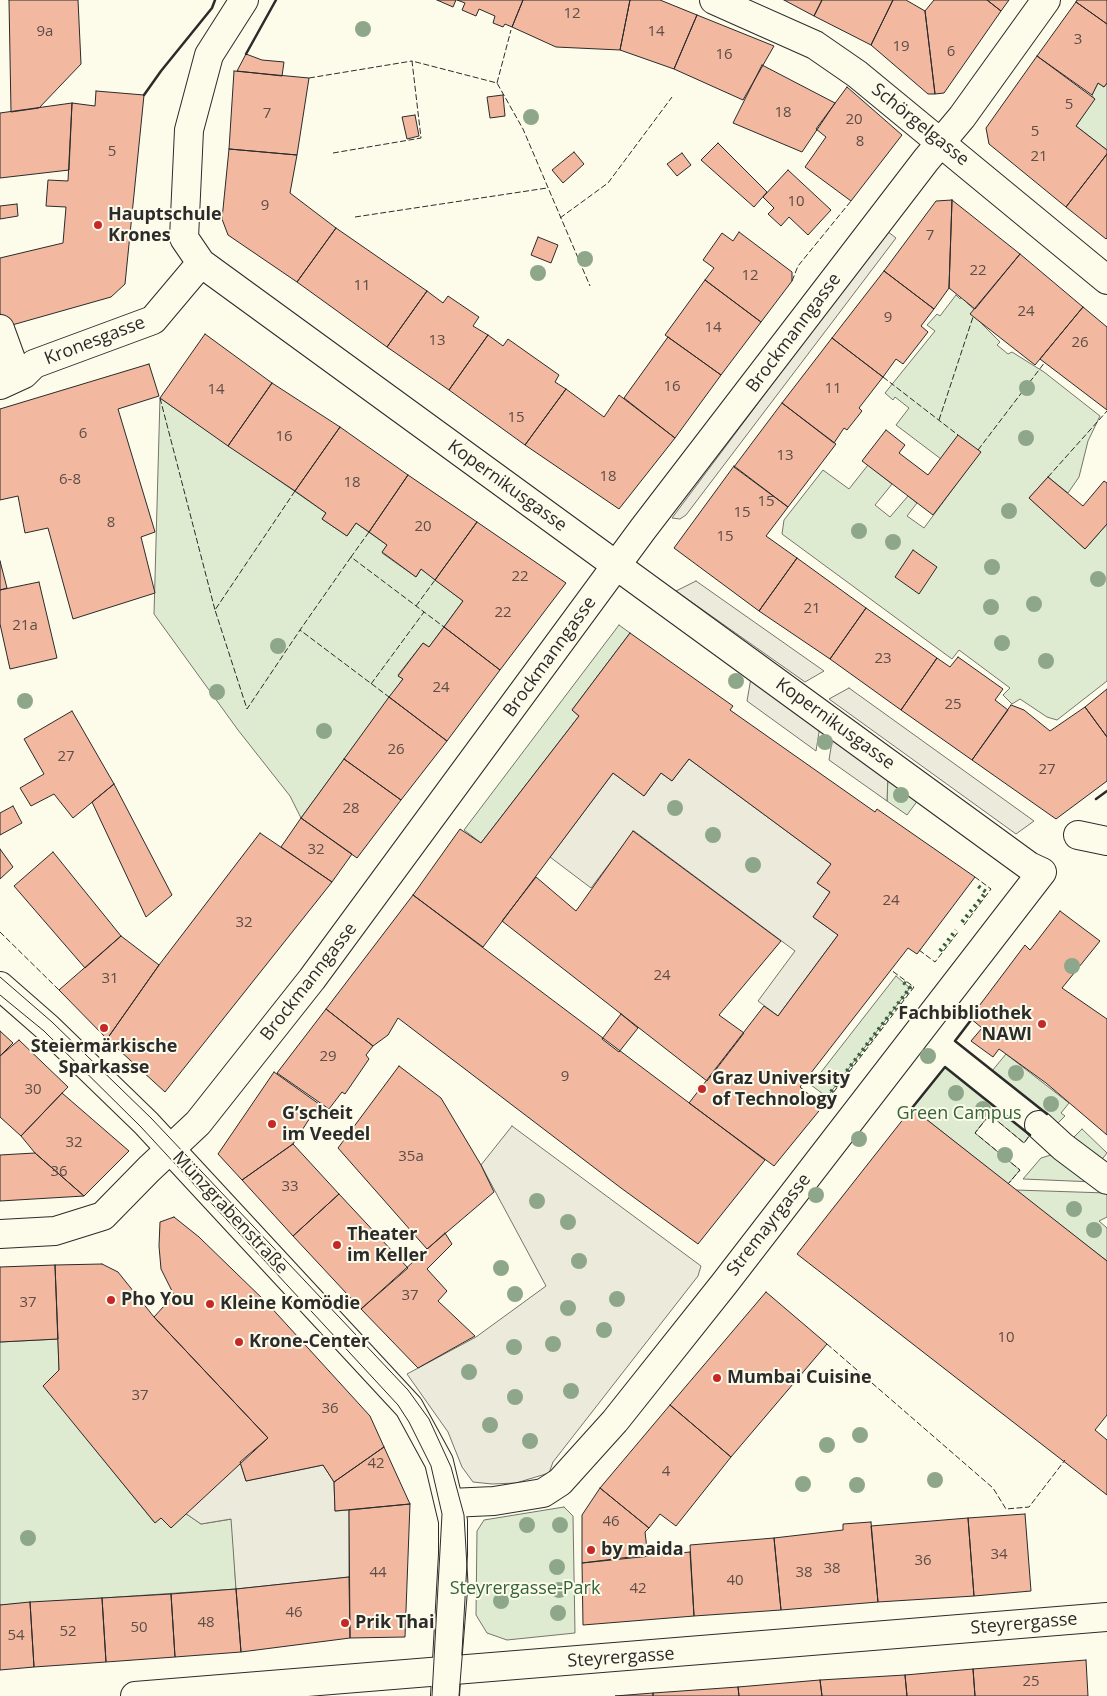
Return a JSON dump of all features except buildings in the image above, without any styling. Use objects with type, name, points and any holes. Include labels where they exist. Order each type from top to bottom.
[{"type":"street","name":"Kopernikusgasse","points":[[244,0],[209,55],[189,130],[184,238],[200,263],[1029,866],[1042,872]]},
{"type":"street","name":"Schörgelgasse","points":[[714,0],[815,45],[856,74],[942,142],[1107,280]]},
{"type":"street","name":"Brockmanngasse","points":[[0,1234],[55,1231],[103,1216],[198,1123],[312,979],[496,732],[616,566],[942,142],[1046,0]]},
{"type":"street","name":"Kronesgasse","points":[[12,379],[34,364],[153,320],[200,263]]},
{"type":"street","points":[[0,329],[12,362],[12,379]]},
{"type":"street","points":[[1078,835],[1107,841]]},
{"type":"street","name":"Stremayrgasse","points":[[450,1503],[494,1501],[542,1493],[560,1482],[615,1421],[724,1284],[1042,872]]},
{"type":"street","name":"Münzgrabenstraße","points":[[0,986],[48,1028],[171,1149],[409,1406],[439,1462],[450,1503],[453,1554],[445,1684]]},
{"type":"street","points":[[1039,1125],[1063,1147],[1107,1180]]},
{"type":"street","name":"Steyrergasse","points":[[135,1696],[445,1684],[1107,1617]]},
{"type":"green space","points":[[1098,83],[1104,87],[1107,83],[1107,150],[1076,126],[1094,99],[1092,95]]},
{"type":"green space","points":[[956,295],[960,299],[962,295],[975,310],[974,316],[1000,342],[997,345],[1008,354],[1012,352],[1044,372],[1100,416],[1088,441],[1079,477],[1068,493],[1048,477],[1029,498],[1085,549],[1107,524],[1107,681],[1057,720],[1047,717],[1020,699],[1012,704],[1003,695],[1010,688],[959,650],[952,659],[782,534],[784,520],[823,470],[849,489],[868,465],[892,484],[875,505],[890,517],[908,496],[917,503],[907,516],[924,528],[980,452],[941,459],[896,425],[909,408],[895,397],[893,400],[885,393],[935,331],[927,325],[937,314],[940,316]]},
{"type":"green space","points":[[160,398],[326,513],[322,519],[347,536],[356,523],[387,545],[382,553],[416,577],[421,569],[463,601],[429,647],[423,643],[398,675],[403,679],[301,818],[290,796],[238,730],[154,614]]},
{"type":"green space","points":[[619,625],[630,633],[572,710],[579,716],[481,843],[464,830]]},
{"type":"green space","points":[[888,774],[921,796],[907,815],[887,801]]},
{"type":"green space","points":[[896,976],[910,988],[827,1097],[811,1085]]},
{"type":"green space","name":"Green Campus","points":[[1006,1054],[1069,1103],[1061,1113],[1065,1116],[1058,1123],[992,1071]]},
{"type":"green space","name":"Green Campus","points":[[945,1067],[1030,1135],[1024,1143],[995,1119],[986,1119],[975,1133],[1020,1170],[1008,1184],[912,1108]]},
{"type":"green space","points":[[1082,1129],[1107,1153],[1099,1163],[1072,1139]]},
{"type":"green space","name":"Green Campus","points":[[1056,1155],[1095,1182],[1023,1179],[1041,1158]]},
{"type":"green space","points":[[1015,1190],[1107,1193],[1107,1217],[1099,1221],[1107,1228],[1107,1261]]},
{"type":"green space","points":[[58,1339],[59,1370],[44,1386],[154,1522],[161,1518],[171,1528],[185,1513],[201,1524],[232,1519],[236,1589],[0,1605],[0,1342]]},
{"type":"green space","name":"Steyrergasse-Park","points":[[564,1507],[573,1516],[575,1633],[507,1640],[487,1633],[476,1615],[477,1531],[484,1520]]},
{"type":"shaded area","points":[[887,231],[896,238],[686,515],[680,519],[672,518]]},
{"type":"shaded area","points":[[696,581],[824,671],[805,682],[676,591]]},
{"type":"shaded area","points":[[751,678],[820,726],[816,751],[747,701]]},
{"type":"shaded area","points":[[849,688],[1034,821],[1016,834],[829,699]]},
{"type":"shaded area","points":[[833,735],[888,774],[887,801],[829,760]]},
{"type":"shaded area","points":[[689,759],[831,864],[817,883],[830,892],[813,917],[838,935],[778,1016],[758,1001],[795,951],[634,831],[591,888],[550,857],[613,773],[644,796],[661,773],[672,781]]},
{"type":"shaded area","points":[[512,1126],[701,1266],[698,1276],[553,1462],[549,1473],[516,1483],[492,1484],[473,1482],[462,1467],[448,1432],[407,1374],[476,1337],[546,1286],[481,1165]]},
{"type":"shaded area","points":[[240,1462],[246,1481],[323,1465],[334,1482],[335,1511],[349,1510],[349,1577],[236,1589],[231,1519],[201,1524],[185,1513]]},
{"type":"tram line","points":[[0,977],[52,1022],[151,1118],[408,1390],[429,1419],[451,1467],[464,1515],[468,1584],[459,1696]]},
{"type":"tram line","points":[[0,995],[44,1031],[141,1127],[398,1405],[409,1422],[431,1466],[442,1514],[432,1696]]},
{"type":"hedge","points":[[962,922],[986,892],[978,886]]},
{"type":"hedge","points":[[940,951],[956,930]]},
{"type":"hedge","points":[[827,1097],[910,988],[903,982]]},
{"type":"fence","points":[[497,83],[511,30]]},
{"type":"fence","points":[[309,78],[412,61]]},
{"type":"fence","points":[[333,153],[421,138],[412,61],[497,83],[523,129],[590,286]]},
{"type":"fence","points":[[560,218],[608,183],[672,97]]},
{"type":"fence","points":[[355,217],[547,188]]},
{"type":"fence","points":[[792,281],[798,266],[851,201]]},
{"type":"fence","points":[[939,420],[973,317]]},
{"type":"fence","points":[[978,450],[1045,362]]},
{"type":"fence","points":[[883,377],[958,435]]},
{"type":"fence","points":[[160,398],[215,610]]},
{"type":"fence","points":[[1048,477],[1107,411]]},
{"type":"fence","points":[[295,491],[215,610],[247,709],[300,630]]},
{"type":"fence","points":[[369,532],[351,557],[444,627]]},
{"type":"fence","points":[[351,557],[300,630],[389,697]]},
{"type":"fence","points":[[416,606],[435,580]]},
{"type":"fence","points":[[371,684],[424,612]]},
{"type":"fence","points":[[964,925],[991,889],[975,877]]},
{"type":"fence","points":[[919,950],[935,962],[959,931]]},
{"type":"fence","points":[[0,932],[59,990]]},
{"type":"fence","points":[[823,1106],[914,987],[891,970]]},
{"type":"fence","points":[[992,1105],[1030,1135],[1024,1143],[995,1119],[986,1119],[975,1133],[1020,1170],[1008,1184]]},
{"type":"fence","points":[[827,1344],[993,1488],[1006,1509],[1029,1507],[1065,1460]]},
{"type":"wall","points":[[144,95],[212,8],[215,0]]},
{"type":"wall","points":[[246,54],[276,0]]},
{"type":"wall","points":[[1096,799],[1107,791]]},
{"type":"wall","points":[[971,1020],[955,1041],[1047,1114]]},
{"type":"wall","points":[[912,1108],[945,1067],[1030,1135]]},
{"type":"place","name":"Hauptschule Krones","points":[[98,225]]},
{"type":"place","name":"Fachbibliothek NAWI","points":[[1042,1024]]},
{"type":"place","name":"Steiermärkische Sparkasse","points":[[104,1028]]},
{"type":"place","name":"Graz University of Technology","points":[[702,1089]]},
{"type":"place","name":"G’scheit im Veedel","points":[[272,1124]]},
{"type":"place","name":"Theater im Keller","points":[[337,1245]]},
{"type":"place","name":"Pho You","points":[[111,1300]]},
{"type":"place","name":"Kleine Komödie","points":[[210,1304]]},
{"type":"place","name":"Krone-Center","points":[[239,1342]]},
{"type":"place","name":"Mumbai Cuisine","points":[[717,1378]]},
{"type":"place","name":"by maida","points":[[591,1550]]},
{"type":"place","name":"Prik Thai","points":[[345,1623]]}]
